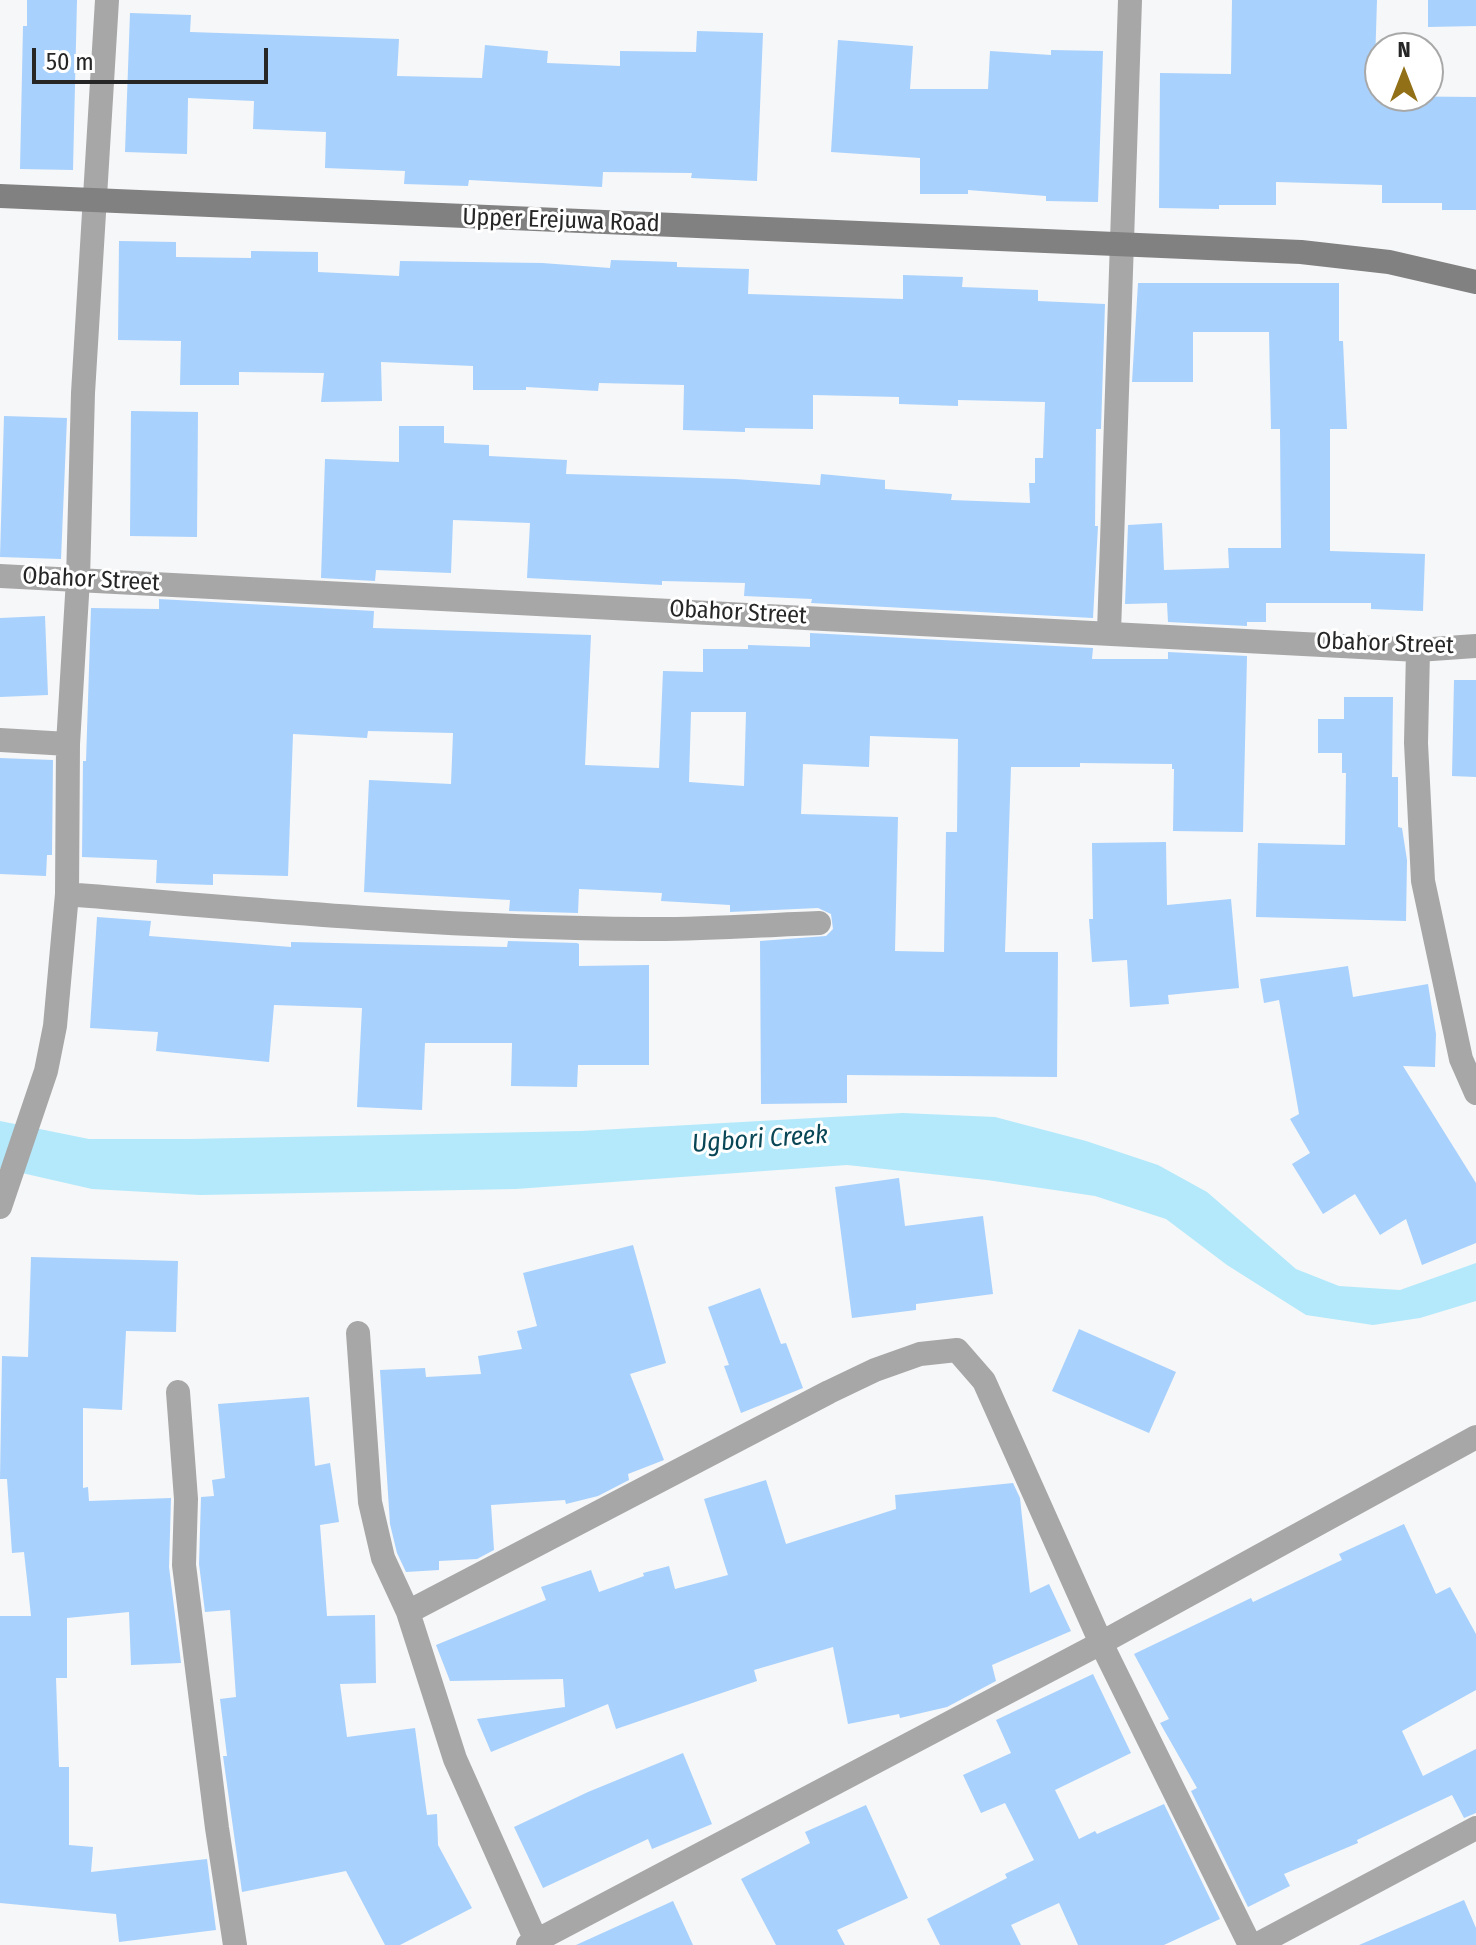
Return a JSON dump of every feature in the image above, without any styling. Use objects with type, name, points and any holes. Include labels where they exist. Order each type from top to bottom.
[{"type":"street","points":[[0,1207],[46,1071],[55,1026],[67,894],[68,744],[78,579],[93,201],[107,0]]},
{"type":"street","points":[[1109,632],[1130,0]]},
{"type":"street","name":"Upper Erejuwa Road","points":[[0,196],[1330,255],[1389,262],[1476,282]]},
{"type":"street","name":"Obahor Street","points":[[0,576],[1418,650],[1476,646]]},
{"type":"street","points":[[1418,650],[1416,743],[1423,881],[1461,1059],[1476,1093]]},
{"type":"street","points":[[0,740],[68,744]]},
{"type":"street","points":[[67,894],[282,912],[514,925],[644,929],[819,923]]},
{"type":"street","points":[[358,1333],[370,1502],[383,1558],[408,1612],[455,1759],[534,1943],[1101,1643],[1476,1437]]},
{"type":"street","points":[[408,1612],[875,1370],[920,1354],[957,1350],[984,1381],[1101,1643],[1253,1945],[1476,1828]]},
{"type":"street","points":[[178,1392],[186,1499],[184,1565],[210,1781],[235,1945]]},
{"type":"water","name":"Ugbori Creek","points":[[903,1113],[995,1117],[1086,1141],[1158,1165],[1207,1192],[1296,1269],[1339,1286],[1400,1290],[1476,1263],[1476,1301],[1420,1318],[1373,1325],[1306,1315],[1227,1265],[1166,1219],[1095,1196],[987,1180],[847,1165],[516,1189],[200,1195],[92,1189],[0,1168],[0,1121],[89,1139],[189,1139],[581,1131]]},
{"type":"building","points":[[27,0],[77,0],[73,170],[20,169],[23,26],[27,26]]},
{"type":"building","points":[[1232,0],[1377,0],[1376,32],[1364,32],[1364,112],[1444,112],[1444,97],[1476,97],[1476,210],[1442,210],[1442,203],[1382,203],[1382,185],[1276,182],[1276,205],[1219,205],[1219,209],[1159,208],[1160,73],[1231,74]]},
{"type":"building","points":[[1428,0],[1476,0],[1476,26],[1428,27]]},
{"type":"building","points":[[130,13],[191,15],[190,32],[399,39],[397,76],[482,78],[485,45],[548,51],[547,63],[620,66],[620,51],[696,52],[697,31],[763,33],[757,181],[691,178],[692,173],[603,172],[602,187],[469,180],[468,186],[404,184],[405,171],[325,168],[326,132],[253,129],[254,101],[188,98],[187,154],[125,152]]},
{"type":"building","points":[[838,40],[913,46],[910,89],[988,89],[990,51],[1051,55],[1051,50],[1103,51],[1098,202],[1046,201],[1046,196],[968,190],[968,194],[920,194],[920,158],[831,152]]},
{"type":"building","points":[[119,241],[176,242],[176,257],[251,258],[251,251],[318,252],[318,272],[399,276],[400,261],[542,263],[610,268],[611,260],[677,262],[677,267],[749,269],[748,294],[903,299],[903,275],[963,277],[962,287],[1038,290],[1038,301],[1105,304],[1101,429],[1096,429],[1095,526],[1098,526],[1093,618],[811,603],[812,599],[744,596],[745,583],[662,581],[662,585],[527,578],[530,523],[453,520],[451,573],[376,570],[375,581],[321,578],[325,459],[399,462],[399,426],[444,426],[444,443],[489,445],[489,456],[567,460],[566,474],[820,485],[821,474],[885,480],[885,489],[952,494],[951,500],[1030,503],[1029,483],[1035,483],[1035,458],[1043,458],[1045,402],[958,400],[958,406],[899,404],[899,397],[813,395],[813,429],[745,428],[745,432],[683,430],[684,385],[599,383],[598,391],[526,387],[526,390],[473,390],[473,366],[381,362],[382,401],[321,402],[324,373],[239,372],[239,385],[180,385],[181,341],[118,340]]},
{"type":"building","points":[[1138,283],[1339,283],[1339,341],[1343,341],[1347,429],[1330,429],[1330,551],[1425,554],[1423,611],[1371,609],[1371,603],[1266,603],[1266,622],[1247,622],[1247,626],[1168,622],[1167,603],[1125,604],[1128,525],[1162,523],[1164,570],[1229,568],[1228,548],[1281,548],[1280,429],[1271,429],[1269,332],[1193,332],[1193,382],[1132,382]]},
{"type":"building","points":[[131,411],[198,412],[197,537],[130,536]]},
{"type":"building","points":[[4,416],[67,418],[61,559],[0,557]]},
{"type":"building","points":[[159,599],[374,611],[373,628],[591,635],[585,765],[659,768],[663,671],[703,672],[703,649],[748,649],[748,645],[810,647],[810,633],[1093,648],[1092,659],[1168,659],[1168,652],[1247,656],[1243,832],[1173,831],[1172,764],[1080,763],[1080,767],[1011,767],[1005,952],[1058,952],[1057,1077],[847,1075],[847,1103],[761,1104],[760,941],[826,936],[833,929],[831,914],[818,908],[730,912],[730,905],[661,901],[662,893],[579,889],[578,913],[509,911],[510,900],[364,892],[369,780],[451,784],[453,733],[368,731],[367,738],[293,734],[288,876],[213,874],[213,885],[156,883],[157,860],[82,857],[83,761],[86,761],[91,608],[159,609]],"holes":[[[691,712],[746,712],[744,786],[689,782]],[[870,736],[958,739],[957,832],[946,832],[944,952],[895,951],[898,817],[801,814],[803,764],[869,767]]]},
{"type":"building","points":[[45,616],[48,695],[0,697],[0,618]]},
{"type":"building","points":[[1454,680],[1476,680],[1476,777],[1452,776]]},
{"type":"building","points":[[1344,697],[1393,697],[1392,777],[1398,777],[1398,827],[1402,828],[1407,860],[1406,921],[1256,917],[1258,843],[1345,845],[1346,773],[1342,773],[1342,753],[1318,753],[1318,719],[1344,719]]},
{"type":"building","points":[[0,758],[53,760],[52,855],[47,855],[46,876],[0,874]]},
{"type":"building","points":[[1166,842],[1167,905],[1231,899],[1239,988],[1168,995],[1169,1004],[1130,1007],[1127,960],[1092,962],[1089,919],[1093,919],[1092,843]]},
{"type":"building","points":[[97,917],[151,921],[149,936],[291,947],[291,942],[507,947],[508,941],[577,943],[579,966],[649,965],[649,1065],[578,1065],[577,1087],[511,1086],[512,1043],[425,1043],[422,1110],[357,1107],[362,1008],[274,1005],[269,1062],[156,1051],[158,1032],[90,1028]]},
{"type":"building","points":[[1348,966],[1353,997],[1428,984],[1436,1034],[1435,1067],[1403,1066],[1476,1183],[1476,1243],[1422,1265],[1406,1219],[1380,1235],[1355,1194],[1323,1214],[1292,1164],[1310,1153],[1290,1119],[1299,1114],[1279,1000],[1264,1003],[1260,979]]},
{"type":"building","points":[[899,1178],[905,1226],[983,1216],[993,1294],[916,1304],[916,1310],[852,1318],[835,1187]]},
{"type":"building","points":[[633,1245],[666,1363],[630,1374],[664,1460],[628,1474],[629,1480],[598,1496],[566,1504],[565,1500],[491,1505],[494,1550],[477,1559],[439,1561],[439,1570],[406,1572],[397,1553],[390,1524],[380,1370],[425,1368],[426,1377],[481,1374],[478,1356],[522,1349],[517,1331],[537,1326],[523,1273]]},
{"type":"building","points":[[31,1257],[178,1261],[176,1332],[126,1331],[122,1410],[83,1408],[83,1488],[88,1487],[89,1501],[171,1498],[169,1567],[181,1663],[131,1665],[129,1612],[67,1618],[67,1678],[56,1678],[59,1767],[69,1767],[69,1845],[93,1847],[91,1872],[207,1859],[216,1930],[119,1942],[116,1914],[0,1903],[0,1616],[31,1616],[24,1552],[12,1553],[7,1479],[0,1479],[2,1356],[28,1357]]},
{"type":"building","points":[[760,1288],[781,1344],[786,1343],[803,1388],[741,1413],[724,1366],[729,1365],[708,1307]]},
{"type":"building","points":[[1079,1329],[1176,1372],[1149,1433],[1052,1391]]},
{"type":"building","points":[[309,1397],[315,1466],[330,1463],[339,1522],[320,1525],[327,1616],[375,1615],[376,1683],[340,1684],[347,1737],[415,1728],[427,1815],[437,1814],[438,1845],[472,1908],[400,1945],[385,1945],[346,1871],[242,1892],[223,1756],[227,1756],[220,1699],[236,1697],[230,1610],[205,1612],[199,1564],[201,1497],[214,1496],[212,1480],[225,1478],[218,1404]]},
{"type":"building","points":[[766,1480],[786,1544],[896,1509],[895,1495],[1013,1483],[1020,1498],[1030,1593],[1049,1584],[1071,1631],[992,1665],[996,1681],[947,1707],[900,1718],[899,1714],[848,1724],[833,1647],[754,1670],[757,1681],[616,1729],[608,1704],[491,1752],[477,1719],[565,1707],[563,1679],[450,1681],[436,1645],[546,1600],[541,1587],[591,1570],[599,1592],[644,1576],[643,1573],[669,1566],[675,1589],[728,1575],[704,1499]]},
{"type":"building","points":[[1404,1524],[1436,1594],[1450,1587],[1476,1634],[1476,1690],[1402,1731],[1423,1776],[1476,1749],[1476,1813],[1464,1818],[1452,1795],[1357,1840],[1358,1843],[1284,1874],[1290,1886],[1248,1907],[1191,1791],[1197,1788],[1160,1723],[1169,1719],[1134,1654],[1251,1598],[1253,1602],[1342,1560],[1339,1554]]},
{"type":"building","points":[[1093,1674],[1131,1753],[1055,1790],[1079,1839],[1164,1804],[1220,1919],[1164,1945],[1078,1945],[1059,1903],[1011,1925],[1021,1945],[940,1945],[927,1919],[1007,1878],[1005,1874],[1034,1860],[1005,1803],[981,1813],[963,1775],[1011,1753],[996,1720]]},
{"type":"building","points":[[683,1753],[712,1824],[652,1849],[648,1839],[543,1888],[514,1827]]},
{"type":"building","points":[[866,1805],[908,1898],[837,1930],[845,1945],[776,1945],[741,1879],[810,1843],[805,1832]]},
{"type":"building","points":[[1464,1900],[1476,1928],[1476,1945],[1359,1945]]},
{"type":"building","points":[[673,1901],[693,1945],[576,1945]]}]
